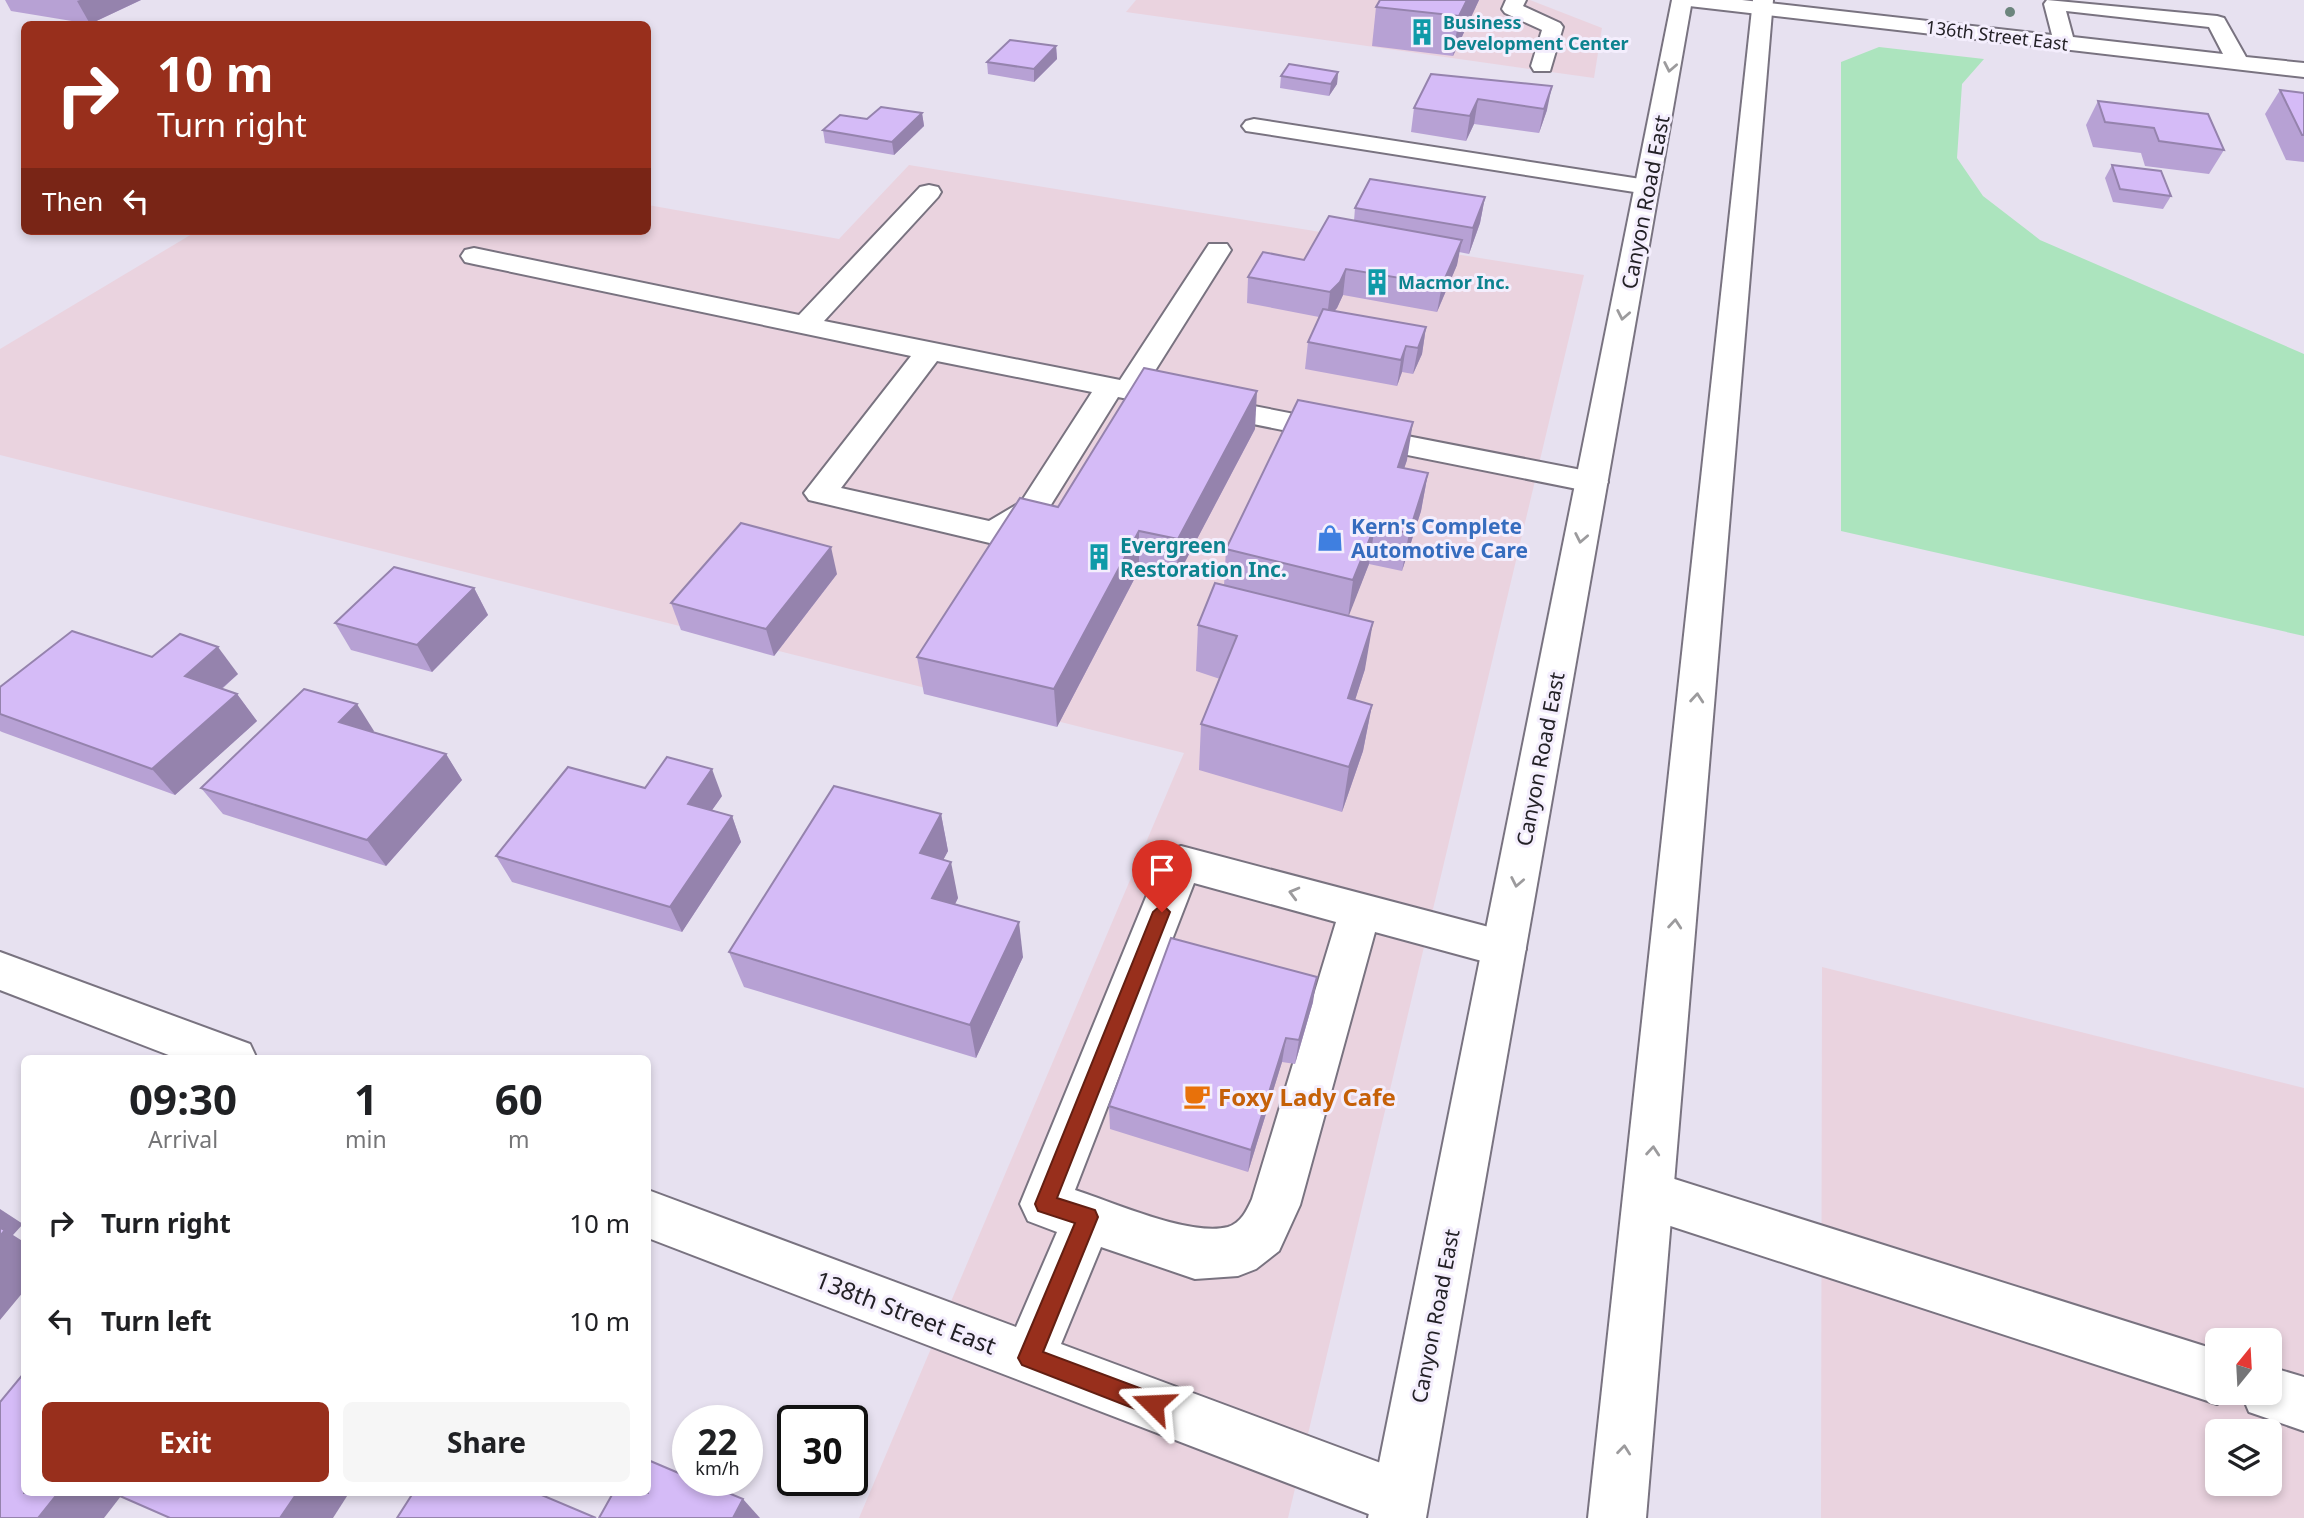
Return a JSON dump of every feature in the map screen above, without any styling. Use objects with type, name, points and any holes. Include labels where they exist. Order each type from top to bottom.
[{"type":"main road","points":[[1516,0],[1512,9],[1553,27],[1542,66]]},
{"type":"main road","name":"Canyon Road East","points":[[1410,1511],[1504,949],[1682,0]]},
{"type":"main road","name":"136th Street East","points":[[1689,0],[1763,4],[2064,43],[2304,70]]},
{"type":"main road","points":[[2205,0],[2238,63]]},
{"type":"main road","points":[[1617,1518],[1763,4]]},
{"type":"main road","points":[[2064,43],[2053,4],[2217,22]]},
{"type":"main road","points":[[1254,126],[1647,187]]},
{"type":"main road","points":[[806,324],[929,192]]},
{"type":"main road","points":[[930,351],[820,493],[995,533],[1033,509],[1218,250]]},
{"type":"main road","points":[[474,256],[930,351],[1592,482]]},
{"type":"main road","points":[[1360,911],[1275,1205],[1261,1234],[1238,1251],[1195,1254],[1045,1204],[1181,863],[1504,949]]},
{"type":"main road","points":[[0,971],[223,1055]]},
{"type":"main road","points":[[1649,1195],[2205,1373]]},
{"type":"main road","name":"138th Street East","points":[[651,1215],[1029,1358],[1410,1511]]},
{"type":"main road","points":[[1029,1358],[1088,1217]]},
{"type":"main road","points":[[2282,1397],[2304,1404]]},
{"type":"shaded area","points":[[1136,0],[1530,0],[1602,28],[1594,78],[1126,12]]},
{"type":"shaded area","points":[[909,165],[1584,275],[1288,1518],[859,1518],[1184,753],[0,455],[0,349],[190,235],[651,235],[651,206],[839,239]]},
{"type":"shaded area","points":[[1822,967],[2304,1088],[2304,1518],[1821,1518]]},
{"type":"green space","points":[[1879,47],[1984,59],[1962,84],[1957,158],[1983,196],[2040,240],[2304,354],[2304,636],[1841,531],[1841,62]]},
{"type":"building","points":[[1380,0],[1467,0],[1459,16],[1376,7]]},
{"type":"building","points":[[1010,40],[1056,46],[1034,69],[987,62]]},
{"type":"building","points":[[1289,64],[1338,72],[1331,84],[1281,76]]},
{"type":"building","points":[[1431,74],[1552,86],[1544,109],[1478,99],[1470,116],[1414,108]]},
{"type":"building","points":[[2280,90],[2304,93],[2304,135],[2302,135]]},
{"type":"building","points":[[2098,101],[2208,114],[2224,150],[2159,141],[2154,128],[2105,122]]},
{"type":"building","points":[[881,107],[922,113],[892,142],[823,130],[840,115],[867,119]]},
{"type":"building","points":[[2112,165],[2161,171],[2171,196],[2120,189]]},
{"type":"building","points":[[1370,179],[1485,197],[1473,228],[1355,208]]},
{"type":"building","points":[[1329,216],[1462,240],[1442,285],[1346,269],[1340,282],[1330,292],[1248,277],[1263,252],[1304,260]]},
{"type":"building","points":[[1323,309],[1426,327],[1418,348],[1406,346],[1401,360],[1308,342]]},
{"type":"building","name":"Evergreen Restoration Inc.","points":[[1144,368],[1257,391],[1178,539],[1139,531],[1054,689],[917,657],[1020,498],[1058,507]]},
{"type":"building","name":"Kern's Complete Automotive Care","points":[[1298,400],[1413,422],[1398,467],[1428,473],[1409,533],[1375,526],[1353,580],[1226,549]]},
{"type":"building","points":[[741,523],[831,547],[766,629],[671,603]]},
{"type":"building","points":[[394,567],[474,588],[417,645],[335,623]]},
{"type":"building","points":[[1215,583],[1373,622],[1348,698],[1372,705],[1349,767],[1201,724],[1237,636],[1198,625]]},
{"type":"building","points":[[72,631],[152,657],[180,634],[218,647],[185,676],[237,694],[152,769],[0,714],[0,687]]},
{"type":"building","points":[[304,689],[357,704],[339,722],[446,754],[367,840],[201,788]]},
{"type":"building","points":[[667,757],[712,769],[688,804],[732,816],[670,907],[496,856],[568,767],[645,788]]},
{"type":"building","points":[[834,786],[941,814],[920,853],[951,862],[932,898],[1019,922],[970,1025],[729,952]]},
{"type":"building","name":"Foxy Lady Cafe","points":[[1171,938],[1317,977],[1299,1040],[1286,1038],[1251,1150],[1109,1106]]},
{"type":"building","points":[[21,1377],[21,1496],[56,1496],[38,1518],[0,1518],[0,1402]]},
{"type":"building","points":[[651,1461],[672,1470],[672,1496],[736,1496],[743,1499],[733,1518],[599,1518],[611,1496],[651,1496]]},
{"type":"building","points":[[120,1496],[295,1496],[280,1518],[170,1518]]},
{"type":"building","points":[[411,1496],[544,1496],[596,1518],[397,1518]]},
{"type":"place","name":"Business Development Center","points":[[1422,32]]},
{"type":"place","name":"Macmor Inc.","points":[[1377,282]]},
{"type":"place","name":"Kern's Complete Automotive Care","points":[[1330,538]]},
{"type":"place","name":"Evergreen Restoration Inc.","points":[[1099,557]]},
{"type":"place","name":"Foxy Lady Cafe","points":[[1197,1096]]},
{"type":"route","points":[[1153,1404],[1029,1358],[1088,1217],[1045,1204],[1162,912]]}]
